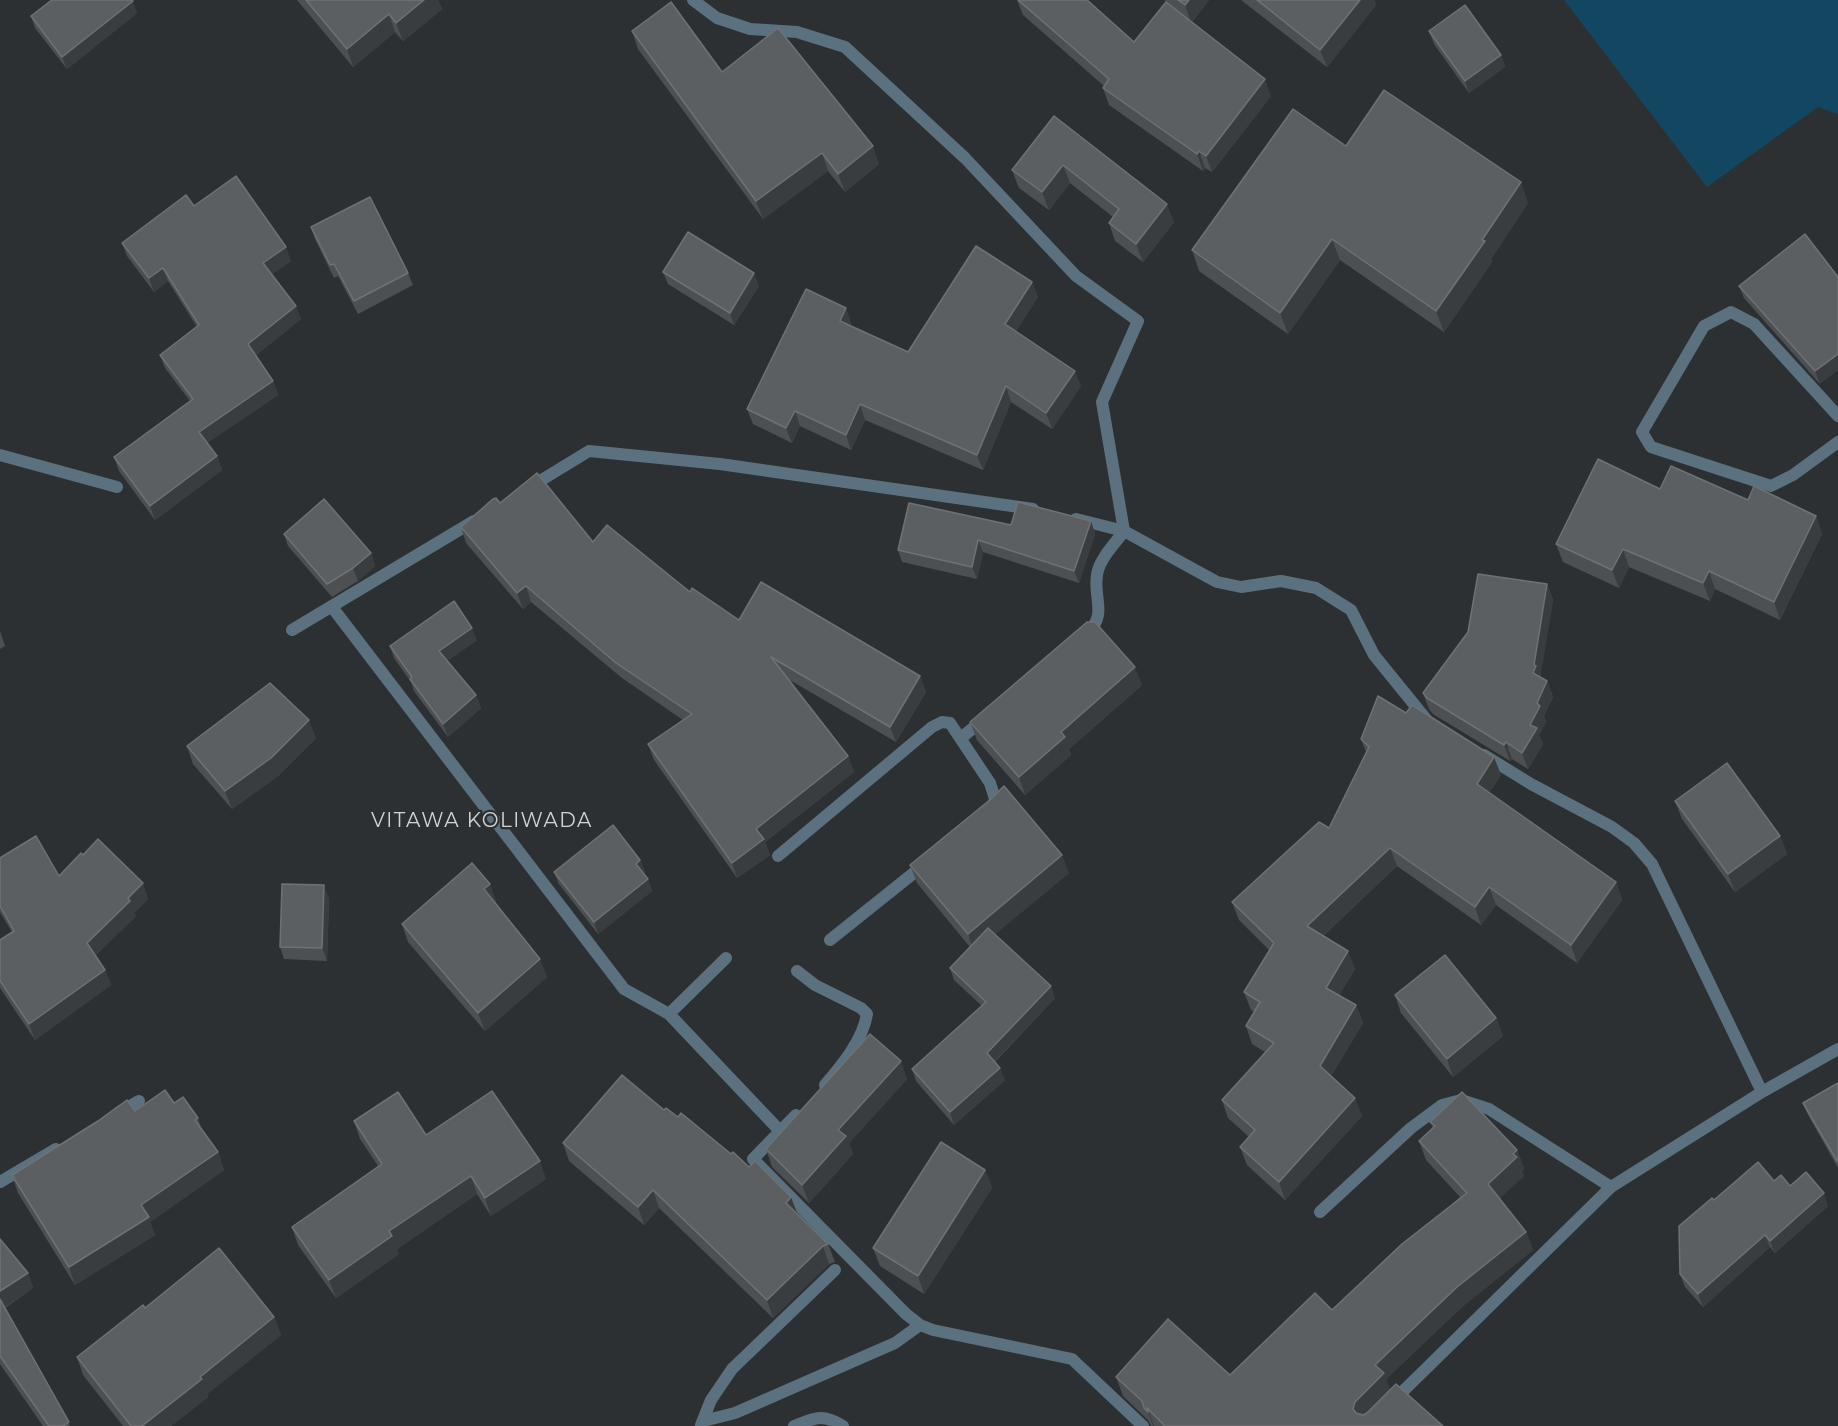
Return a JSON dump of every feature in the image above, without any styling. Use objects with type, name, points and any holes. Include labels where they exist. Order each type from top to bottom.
[{"type":"street","points":[[693,0],[717,18],[750,29],[797,32],[845,48],[965,158],[1076,276],[1138,321],[1102,402],[1124,531],[1101,564],[1097,574],[1099,611],[1097,621],[1080,639]]},
{"type":"street","points":[[1838,416],[1754,324],[1731,312],[1704,326],[1642,432],[1651,447],[1771,486],[1793,476],[1838,442]]},
{"type":"street","points":[[520,493],[589,451],[720,464],[1022,506],[1044,512]]},
{"type":"street","points":[[0,455],[117,486]]},
{"type":"street","points":[[292,630],[480,517]]},
{"type":"street","points":[[1067,517],[1124,531],[1217,582],[1241,586],[1281,581],[1316,588],[1351,610],[1374,655],[1427,720],[1436,726]]},
{"type":"street","points":[[332,607],[624,989],[669,1014],[781,1132]]},
{"type":"street","points":[[961,738],[998,708]]},
{"type":"street","points":[[777,856],[942,722],[950,723],[990,783],[995,799],[992,811],[986,816]]},
{"type":"street","points":[[1474,749],[1531,784],[1612,827],[1634,843],[1652,864],[1762,1092]]},
{"type":"street","points":[[830,940],[933,858]]},
{"type":"street","points":[[669,1014],[726,958]]},
{"type":"street","points":[[797,971],[815,985],[861,1008],[867,1014],[865,1026],[848,1056],[819,1092]]},
{"type":"street","points":[[1385,1410],[1611,1187],[1762,1092],[1838,1049]]},
{"type":"street","points":[[1320,1212],[1411,1128],[1442,1105],[1461,1100],[1489,1109],[1611,1187]]},
{"type":"street","points":[[109,1118],[138,1101]]},
{"type":"street","points":[[803,1108],[753,1159],[920,1325],[933,1330],[1072,1359],[1143,1426]]},
{"type":"street","points":[[0,1182],[69,1141]]},
{"type":"street","points":[[701,1424],[711,1400],[732,1369],[835,1270]]},
{"type":"street","points":[[701,1424],[735,1413],[895,1343],[920,1325]]},
{"type":"street","points":[[794,1426],[817,1417],[830,1418],[843,1426]]},
{"type":"shaded area","points":[[1564,0],[1838,0],[1838,114],[1818,107],[1707,187]]},
{"type":"building","points":[[52,0],[133,1],[62,57],[31,16]]},
{"type":"building","points":[[306,0],[424,0],[396,23],[389,14],[347,49]]},
{"type":"building","points":[[1018,0],[1087,0],[1134,42],[1166,2],[1265,79],[1206,156],[1199,151],[1197,154],[1103,88],[1109,79]]},
{"type":"building","points":[[1178,0],[1189,0],[1185,5]]},
{"type":"building","points":[[1257,0],[1360,0],[1320,50]]},
{"type":"building","points":[[671,2],[722,72],[778,28],[873,146],[838,174],[822,153],[756,201],[632,31]]},
{"type":"building","points":[[1465,5],[1501,55],[1465,81],[1429,31]]},
{"type":"building","points":[[1384,90],[1521,182],[1482,240],[1485,241],[1436,311],[1332,239],[1280,313],[1192,250],[1293,109],[1346,146]]},
{"type":"building","points":[[1054,116],[1167,204],[1136,244],[1109,223],[1119,209],[1063,165],[1042,192],[1012,170]]},
{"type":"building","points":[[236,176],[286,247],[263,263],[296,306],[248,344],[273,381],[199,432],[217,456],[150,506],[114,457],[193,399],[160,355],[199,325],[163,268],[149,278],[122,243],[186,195],[194,206]]},
{"type":"building","points":[[370,197],[408,273],[354,301],[334,264],[330,265],[311,227]]},
{"type":"building","points":[[688,232],[754,273],[730,313],[663,272]]},
{"type":"building","points":[[1805,234],[1838,277],[1838,354],[1815,371],[1739,286]]},
{"type":"building","points":[[976,246],[1032,282],[1005,324],[1075,371],[1046,413],[1006,386],[977,455],[860,404],[846,435],[795,411],[786,428],[747,409],[806,289],[846,308],[840,321],[908,352]]},
{"type":"building","points":[[1598,459],[1660,489],[1671,466],[1748,500],[1754,486],[1816,516],[1774,602],[1709,571],[1703,583],[1623,549],[1612,570],[1556,544]]},
{"type":"building","points":[[537,473],[593,542],[607,525],[690,592],[692,588],[739,620],[761,582],[920,676],[890,727],[771,657],[848,756],[756,829],[764,839],[732,863],[648,744],[692,714],[616,663],[526,586],[517,593],[461,527],[493,499],[496,498],[500,503]]},
{"type":"building","points":[[324,499],[371,553],[353,568],[327,584],[284,534]]},
{"type":"building","points":[[1018,502],[1091,521],[1074,571],[978,540],[972,567],[898,550],[909,503],[1011,525]]},
{"type":"building","points":[[1478,574],[1547,584],[1534,665],[1536,666],[1533,673],[1547,681],[1537,703],[1540,706],[1530,725],[1537,728],[1522,753],[1506,742],[1504,745],[1427,698],[1423,693],[1468,632]]},
{"type":"building","points":[[454,601],[472,628],[439,651],[476,695],[443,724],[410,679],[412,677],[390,646]]},
{"type":"building","points":[[1087,622],[1095,622],[1135,667],[1061,732],[1065,737],[1019,777],[970,722]]},
{"type":"building","points":[[270,683],[309,720],[271,758],[225,791],[187,746]]},
{"type":"building","points":[[1378,696],[1406,713],[1412,705],[1494,757],[1477,784],[1616,882],[1571,945],[1489,887],[1475,907],[1390,848],[1307,926],[1348,951],[1326,988],[1356,1005],[1320,1066],[1355,1098],[1279,1182],[1240,1147],[1255,1130],[1222,1100],[1274,1043],[1246,1026],[1260,1002],[1244,992],[1274,943],[1232,902],[1319,822],[1329,828],[1369,747],[1361,739]]},
{"type":"building","points":[[1727,763],[1780,836],[1728,874],[1675,801]]},
{"type":"building","points":[[1004,786],[1062,855],[968,934],[910,865]]},
{"type":"building","points":[[613,825],[640,860],[636,864],[648,879],[594,922],[554,872]]},
{"type":"building","points":[[36,836],[59,876],[98,839],[143,883],[128,898],[130,901],[87,943],[105,970],[29,1024],[0,981],[0,940],[14,931],[0,906],[0,858]]},
{"type":"building","points":[[472,863],[490,884],[484,889],[540,959],[478,1013],[402,924]]},
{"type":"building","points":[[282,884],[324,885],[322,948],[280,947]]},
{"type":"building","points":[[988,928],[1051,986],[987,1053],[1000,1068],[950,1112],[912,1069],[986,1002],[950,968]]},
{"type":"building","points":[[1445,955],[1496,1018],[1447,1059],[1395,995]]},
{"type":"building","points":[[870,1034],[901,1061],[838,1130],[846,1136],[802,1185],[766,1149]]},
{"type":"building","points":[[622,1075],[664,1110],[666,1108],[678,1117],[681,1113],[749,1167],[755,1161],[791,1197],[786,1203],[828,1244],[823,1246],[767,1300],[653,1190],[638,1207],[563,1143]]},
{"type":"building","points":[[1838,1083],[1838,1161],[1837,1161],[1803,1103]]},
{"type":"building","points":[[165,1090],[174,1103],[183,1097],[198,1118],[195,1120],[218,1152],[141,1205],[149,1217],[69,1267],[12,1175],[127,1100],[135,1111]]},
{"type":"building","points":[[492,1091],[540,1161],[485,1198],[471,1176],[389,1231],[392,1236],[329,1280],[292,1227],[382,1164],[354,1121],[398,1092],[426,1135]]},
{"type":"building","points":[[1462,1092],[1517,1150],[1513,1154],[1517,1157],[1488,1184],[1526,1232],[1457,1287],[1375,1365],[1384,1373],[1355,1402],[1353,1409],[1356,1413],[1363,1415],[1367,1413],[1396,1384],[1443,1426],[1165,1426],[1147,1408],[1148,1412],[1142,1401],[1116,1377],[1168,1319],[1230,1375],[1315,1293],[1332,1310],[1402,1244],[1467,1193],[1419,1141],[1435,1126],[1430,1122]]},
{"type":"building","points":[[941,1142],[985,1170],[918,1276],[873,1248]]},
{"type":"building","points":[[1758,1162],[1774,1181],[1781,1175],[1790,1186],[1806,1172],[1824,1193],[1770,1241],[1765,1235],[1698,1294],[1680,1274],[1679,1226],[1712,1198],[1714,1200]]},
{"type":"building","points":[[0,1239],[28,1273],[0,1291]]},
{"type":"building","points":[[219,1248],[274,1317],[200,1377],[202,1379],[142,1426],[131,1426],[77,1357],[143,1305],[145,1308]]},
{"type":"building","points":[[0,1299],[69,1422],[63,1426],[49,1426],[0,1356]]},
{"type":"district","name":"VITAWA KOLIWADA","points":[[482,821]]}]
